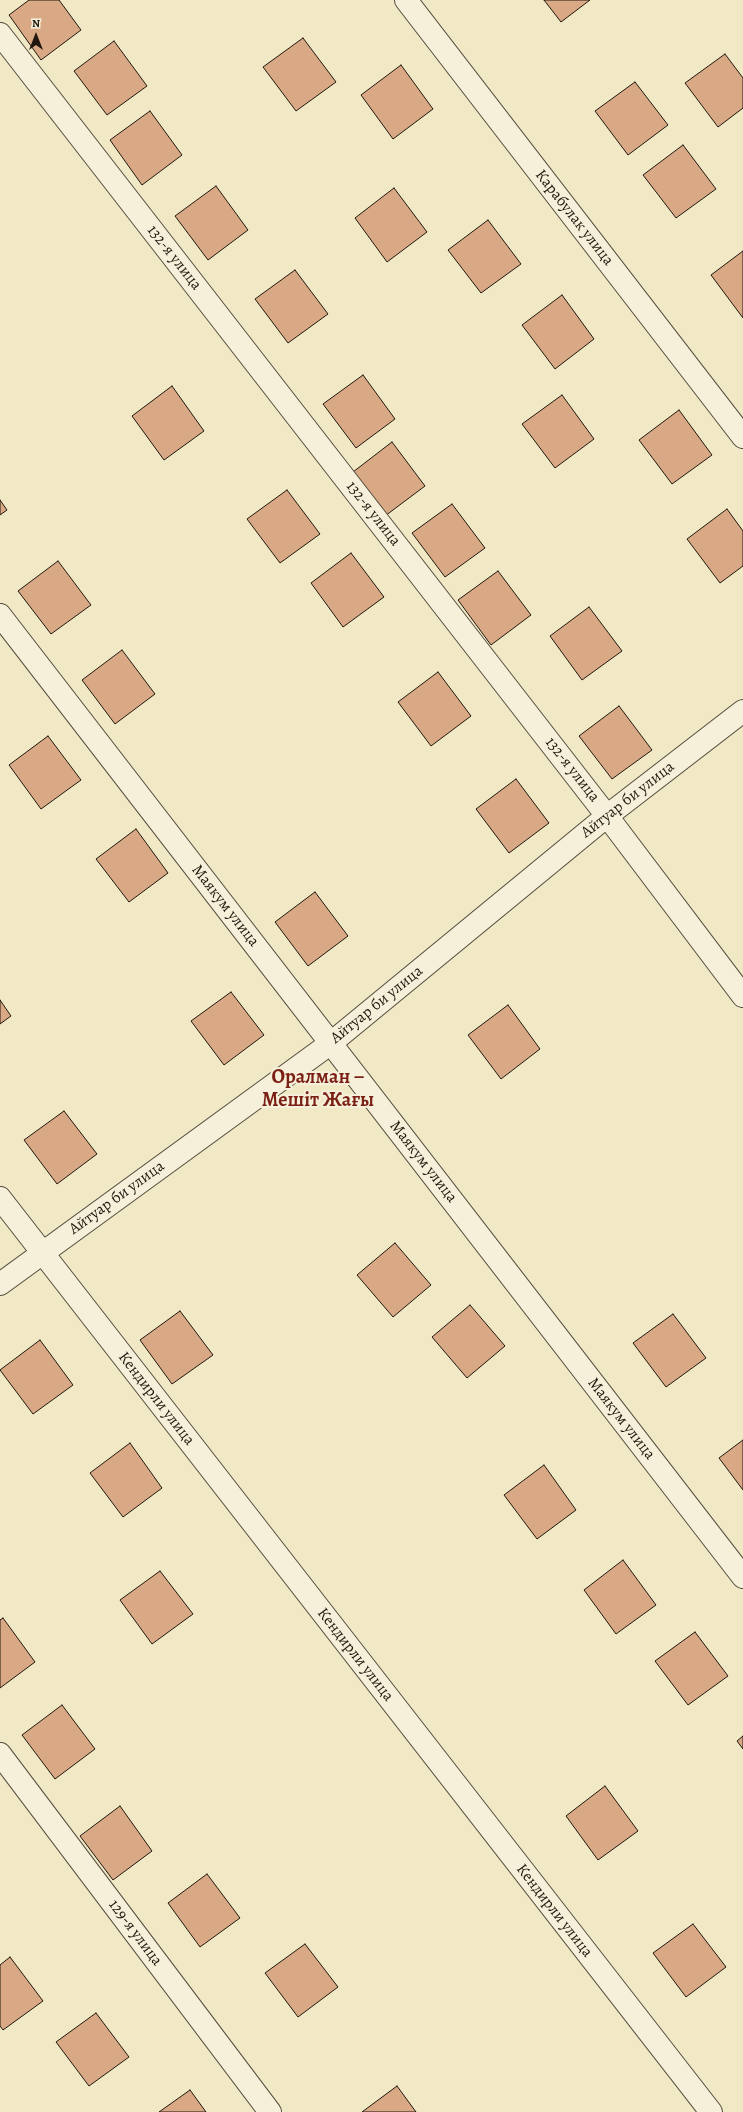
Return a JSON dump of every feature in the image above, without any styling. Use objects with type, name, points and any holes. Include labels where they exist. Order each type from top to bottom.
[{"type":"street","name":"Карабулак улица","points":[[406,0],[743,436]]},
{"type":"street","name":"132-я улица","points":[[0,34],[607,816],[743,996]]},
{"type":"street","name":"Маякум улица","points":[[0,615],[743,1577]]},
{"type":"street","name":"Айтуар би улица","points":[[0,1284],[331,1043],[607,816],[743,711]]},
{"type":"street","name":"Кендирли улица","points":[[0,1198],[711,2112]]},
{"type":"street","name":"129-я улица","points":[[0,1754],[270,2112]]},
{"type":"building","points":[[29,0],[59,0],[81,30],[41,60],[9,15]]},
{"type":"building","points":[[544,0],[590,0],[561,22]]},
{"type":"building","points":[[303,38],[336,82],[296,111],[263,67]]},
{"type":"building","points":[[114,41],[147,86],[107,115],[74,71]]},
{"type":"building","points":[[725,54],[743,78],[743,108],[718,127],[685,83]]},
{"type":"building","points":[[401,65],[433,109],[393,139],[361,95]]},
{"type":"building","points":[[635,82],[668,125],[628,155],[595,111]]},
{"type":"building","points":[[150,111],[182,155],[142,185],[110,140]]},
{"type":"building","points":[[683,145],[716,189],[676,218],[643,175]]},
{"type":"building","points":[[216,186],[248,230],[208,260],[175,216]]},
{"type":"building","points":[[394,188],[427,232],[387,262],[355,218]]},
{"type":"building","points":[[488,220],[521,264],[481,293],[448,250]]},
{"type":"building","points":[[743,251],[743,318],[711,275]]},
{"type":"building","points":[[295,270],[328,314],[288,343],[255,299]]},
{"type":"building","points":[[562,295],[594,339],[555,369],[522,325]]},
{"type":"building","points":[[363,375],[395,419],[356,448],[323,404]]},
{"type":"building","points":[[172,386],[204,431],[164,460],[132,416]]},
{"type":"building","points":[[562,395],[594,439],[555,468],[522,424]]},
{"type":"building","points":[[679,410],[712,455],[672,484],[639,440]]},
{"type":"building","points":[[392,442],[425,486],[385,516],[353,472]]},
{"type":"building","points":[[287,490],[320,534],[280,563],[247,519]]},
{"type":"building","points":[[0,500],[7,510],[0,515]]},
{"type":"building","points":[[452,504],[485,548],[445,577],[412,533]]},
{"type":"building","points":[[727,509],[743,531],[743,566],[720,583],[687,539]]},
{"type":"building","points":[[351,553],[384,597],[343,627],[311,583]]},
{"type":"building","points":[[58,561],[91,605],[51,634],[18,591]]},
{"type":"building","points":[[498,571],[531,615],[491,645],[458,600]]},
{"type":"building","points":[[589,607],[622,651],[582,680],[550,636]]},
{"type":"building","points":[[122,650],[155,694],[115,724],[82,680]]},
{"type":"building","points":[[438,672],[471,716],[431,746],[398,702]]},
{"type":"building","points":[[619,706],[652,750],[612,779],[579,736]]},
{"type":"building","points":[[48,736],[81,780],[41,809],[9,765]]},
{"type":"building","points":[[516,779],[549,823],[509,853],[476,809]]},
{"type":"building","points":[[136,829],[168,873],[129,902],[96,859]]},
{"type":"building","points":[[315,892],[348,936],[308,966],[275,922]]},
{"type":"building","points":[[231,992],[264,1035],[224,1065],[191,1021]]},
{"type":"building","points":[[0,1000],[11,1016],[0,1024]]},
{"type":"building","points":[[508,1005],[540,1049],[501,1079],[468,1035]]},
{"type":"building","points":[[64,1111],[97,1154],[57,1184],[24,1140]]},
{"type":"building","points":[[395,1243],[431,1285],[393,1317],[357,1275]]},
{"type":"building","points":[[470,1305],[505,1346],[467,1378],[432,1337]]},
{"type":"building","points":[[180,1311],[213,1355],[172,1384],[140,1340]]},
{"type":"building","points":[[673,1314],[706,1358],[666,1387],[633,1343]]},
{"type":"building","points":[[40,1340],[73,1385],[33,1414],[0,1370]]},
{"type":"building","points":[[743,1440],[743,1490],[719,1458]]},
{"type":"building","points":[[130,1443],[162,1488],[123,1517],[90,1473]]},
{"type":"building","points":[[544,1465],[576,1510],[537,1539],[504,1495]]},
{"type":"building","points":[[623,1560],[656,1605],[616,1634],[584,1590]]},
{"type":"building","points":[[160,1571],[193,1614],[152,1644],[120,1600]]},
{"type":"building","points":[[3,1618],[35,1662],[0,1688],[0,1620]]},
{"type":"building","points":[[695,1632],[728,1676],[688,1705],[655,1661]]},
{"type":"building","points":[[62,1705],[95,1749],[55,1779],[22,1735]]},
{"type":"building","points":[[743,1736],[743,1749],[737,1741]]},
{"type":"building","points":[[605,1786],[638,1831],[598,1860],[566,1816]]},
{"type":"building","points":[[120,1806],[152,1851],[113,1880],[80,1836]]},
{"type":"building","points":[[207,1874],[240,1918],[200,1947],[168,1903]]},
{"type":"building","points":[[693,1924],[726,1967],[686,1997],[653,1953]]},
{"type":"building","points":[[305,1944],[338,1987],[298,2017],[265,1973]]},
{"type":"building","points":[[10,1957],[43,2001],[3,2030],[0,2026],[0,1965]]},
{"type":"building","points":[[96,2013],[129,2057],[89,2086],[56,2042]]},
{"type":"building","points":[[397,2086],[416,2112],[362,2112]]},
{"type":"building","points":[[190,2090],[206,2112],[159,2112]]},
{"type":"district","name":"Оралман – Мешіт Жағы","points":[[318,1090]]}]
